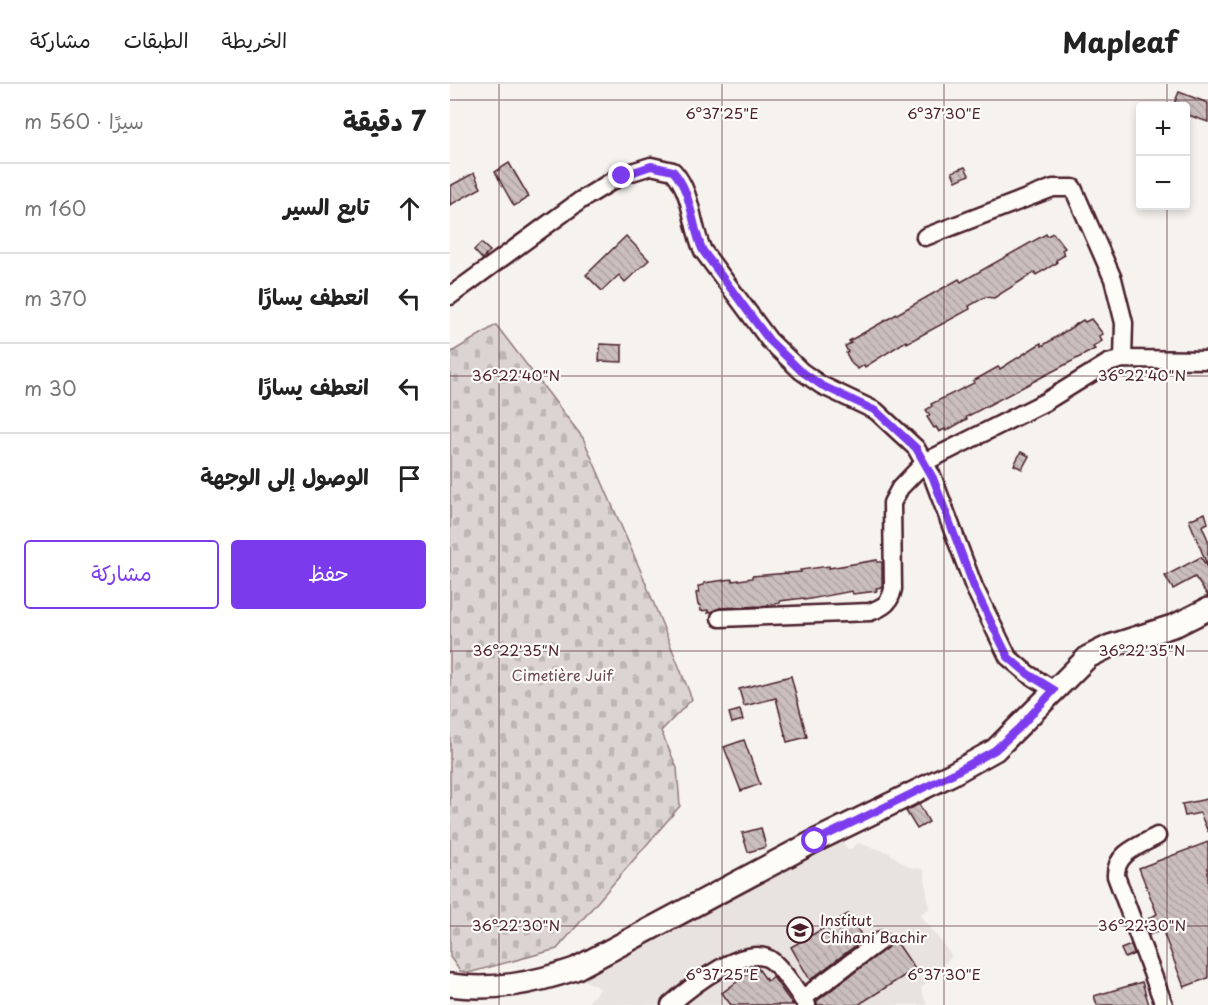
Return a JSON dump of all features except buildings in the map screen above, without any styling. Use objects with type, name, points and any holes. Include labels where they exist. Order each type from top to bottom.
[{"type":"main road","points":[[450,985],[504,987],[543,980],[575,969],[815,841],[952,774],[995,750],[1088,657],[1176,625],[1208,609]]},
{"type":"street","points":[[450,296],[581,200],[622,176],[642,167],[661,167],[673,171],[678,177],[703,251],[769,340],[801,371],[821,385],[876,411],[911,442],[925,462],[974,587],[1003,649],[1008,657],[1028,674],[1054,690]]},
{"type":"street","points":[[925,237],[1053,188],[1073,188],[1113,279],[1124,323],[1123,359]]},
{"type":"street","points":[[720,618],[870,612],[881,608],[891,600],[893,589],[892,503],[900,488],[925,462],[1045,402],[1108,363],[1123,359],[1208,360]]},
{"type":"street","points":[[1157,836],[1119,858],[1116,876],[1164,1005]]},
{"type":"street","points":[[670,1005],[686,990],[739,958],[752,955],[764,956],[773,962],[804,1002],[881,940]]},
{"type":"shaded area","name":"Institut Chihani Bachir","points":[[840,839],[849,850],[858,843],[888,852],[909,867],[924,869],[929,909],[920,914],[952,956],[921,989],[927,1005],[586,1005],[600,988],[578,977],[610,963],[715,903]]},
{"type":"green space","name":"Cimetière Juif","points":[[496,325],[583,438],[642,574],[692,699],[661,731],[677,768],[680,806],[557,949],[468,973],[460,971],[450,957],[450,353]]},
{"type":"place","name":"Institut Chihani Bachir","points":[[800,930]]},
{"type":"route","points":[[622,176],[642,167],[651,166],[673,171],[690,204],[696,236],[703,251],[769,340],[801,371],[821,385],[876,411],[916,448],[933,478],[956,543],[993,631],[1008,657],[1028,674],[1054,690],[995,750],[952,774],[815,841]]}]
